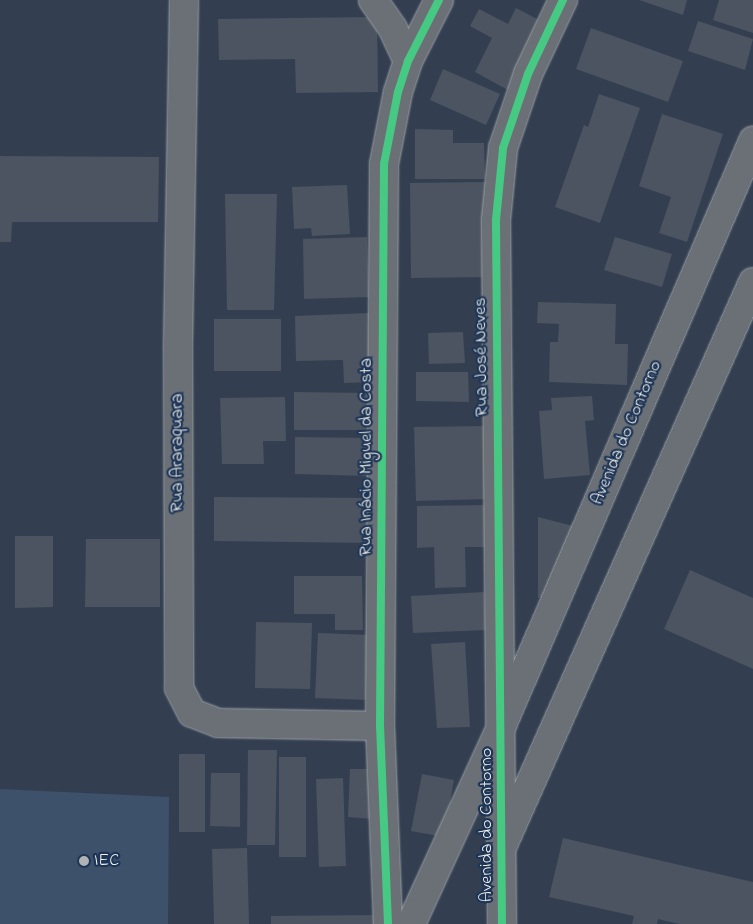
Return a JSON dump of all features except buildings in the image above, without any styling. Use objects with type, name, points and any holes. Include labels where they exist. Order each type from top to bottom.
[{"type":"street","name":"Rua Araraquara","points":[[184,0],[178,351],[179,688],[192,713],[218,723],[380,726]]},
{"type":"street","points":[[373,0],[393,29],[408,61]]},
{"type":"street","name":"Rua Inácio Miguel da Costa","points":[[388,924],[380,726],[384,164],[398,92],[408,61],[439,0]]},
{"type":"street","name":"Rua José Neves","points":[[502,726],[496,220],[503,148],[528,74],[563,0]]},
{"type":"street","name":"Avenida do Contorno","points":[[411,924],[502,726],[753,141]]},
{"type":"street","points":[[502,847],[753,282]]},
{"type":"street","name":"Avenida do Contorno","points":[[502,726],[502,924]]},
{"type":"shaded area","name":"IEC","points":[[0,789],[169,797],[168,924],[0,924]]},
{"type":"cycle path","points":[[388,924],[380,726],[384,164],[398,92],[408,61],[439,0]]},
{"type":"cycle path","points":[[502,924],[496,220],[503,148],[528,74],[563,0]]},
{"type":"place","name":"IEC","points":[[84,861]]}]
